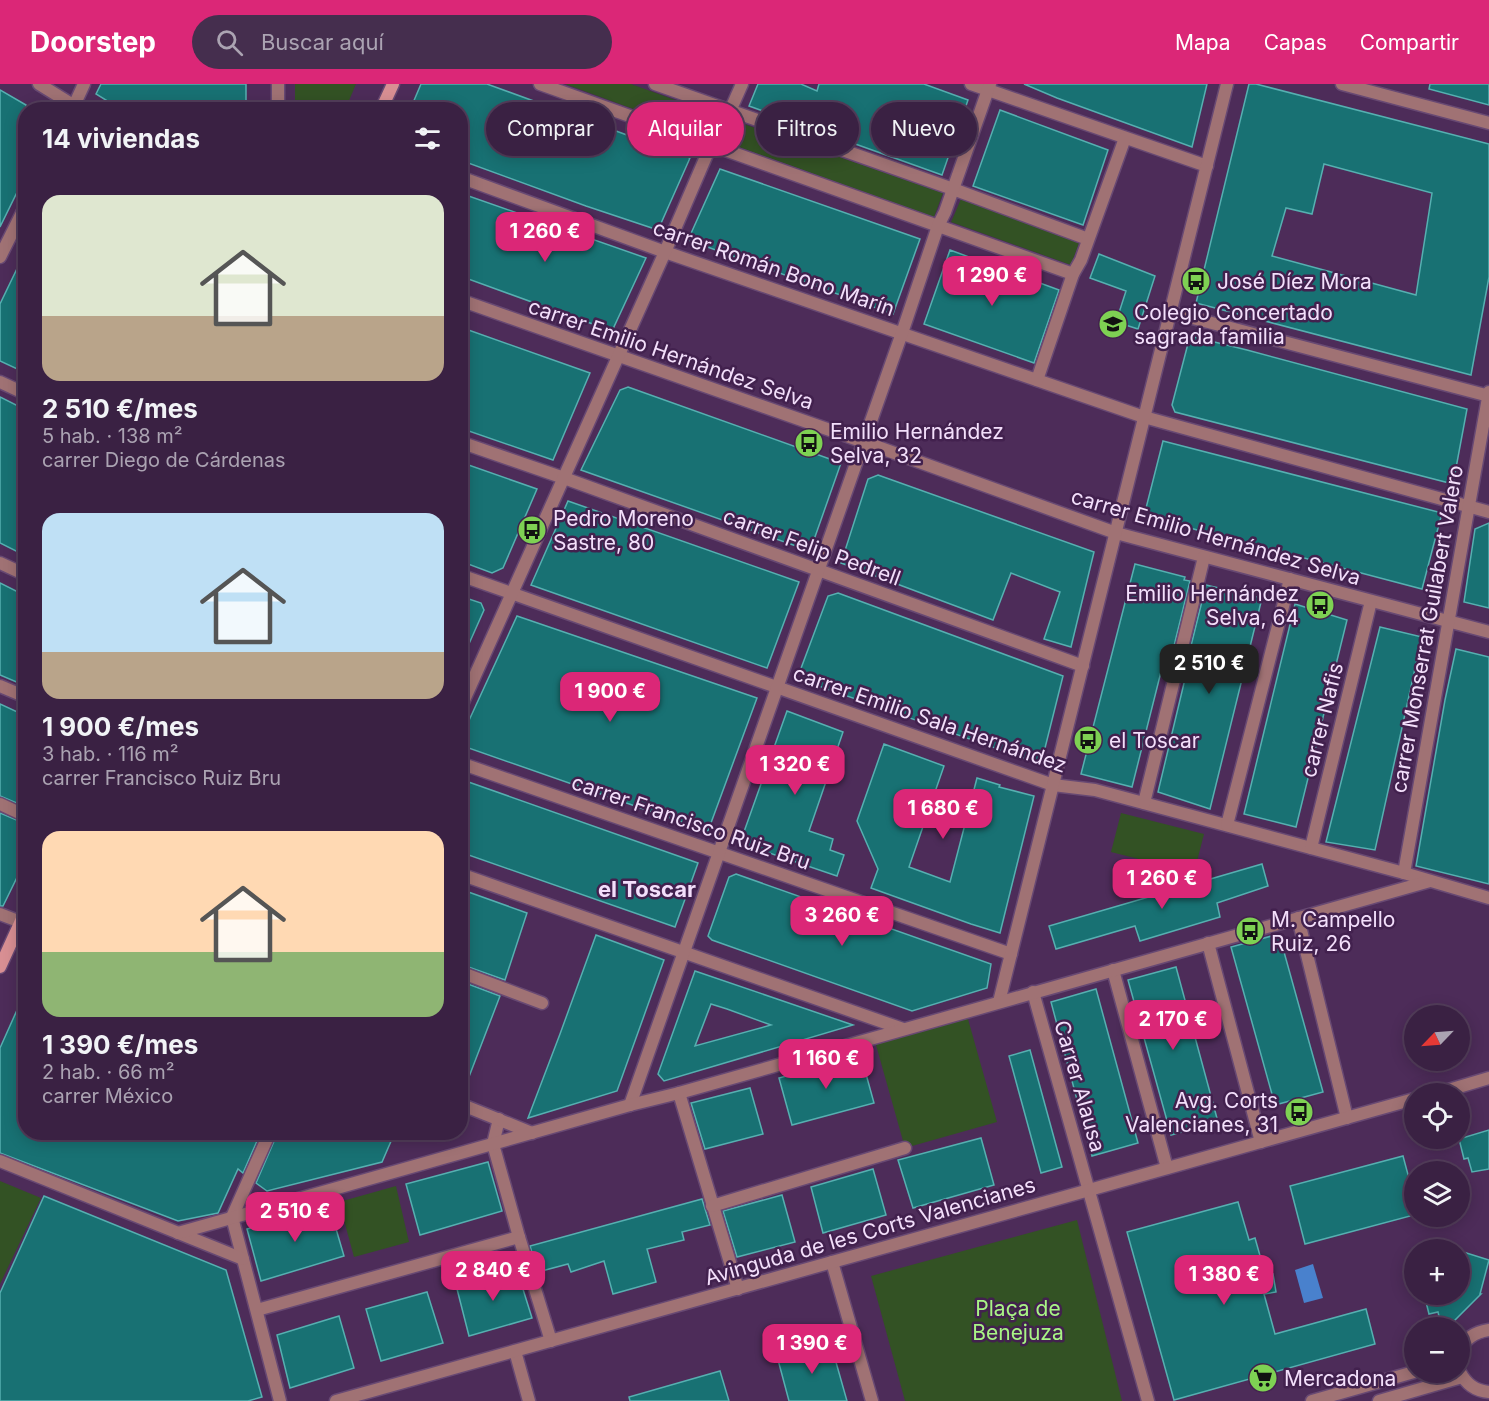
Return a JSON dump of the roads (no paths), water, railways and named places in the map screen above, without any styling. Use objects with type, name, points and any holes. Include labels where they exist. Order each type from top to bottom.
[{"type":"main road","points":[[385,102],[393,84]]},
{"type":"main road","points":[[0,967],[18,933]]},
{"type":"street","points":[[39,84],[67,102]]},
{"type":"street","points":[[78,102],[84,84]]},
{"type":"street","points":[[278,84],[278,102]]},
{"type":"street","points":[[540,84],[627,115]]},
{"type":"street","points":[[655,84],[705,102]]},
{"type":"street","points":[[734,102],[742,84]]},
{"type":"street","points":[[971,84],[989,87],[1207,166]]},
{"type":"street","points":[[999,1002],[1227,84]]},
{"type":"street","points":[[1341,84],[1489,123]]},
{"type":"street","points":[[630,1106],[938,226],[989,87]]},
{"type":"street","points":[[744,116],[1088,239]]},
{"type":"street","points":[[1037,380],[1073,274],[1081,260],[1125,138]]},
{"type":"street","points":[[468,691],[706,156]]},
{"type":"street","points":[[742,156],[1073,274]]},
{"type":"street","name":"carrer Román Bono Marín","points":[[468,180],[665,252],[1144,417],[1489,512]]},
{"type":"street","points":[[0,257],[18,221]]},
{"type":"street","points":[[0,226],[12,233]]},
{"type":"street","name":"carrer Emilio Hernández Selva","points":[[468,303],[1116,533],[1489,632]]},
{"type":"street","points":[[1170,312],[1489,395]]},
{"type":"street","points":[[0,382],[18,390]]},
{"type":"street","name":"carrer Monserrat Guilabert Valero","points":[[1404,873],[1489,395]]},
{"type":"street","name":"carrer Felip Pedrell","points":[[468,445],[1083,666]]},
{"type":"street","points":[[1144,803],[1204,556]]},
{"type":"street","points":[[0,563],[18,572]]},
{"type":"street","name":"carrer Emilio Sala Hernández","points":[[468,578],[1053,785],[1095,790],[1489,897]]},
{"type":"street","points":[[1227,825],[1290,579]]},
{"type":"street","name":"carrer Nafis","points":[[1311,848],[1371,601]]},
{"type":"street","points":[[0,686],[18,694]]},
{"type":"street","name":"carrer Francisco Ruiz Bru","points":[[468,766],[1011,954]]},
{"type":"street","points":[[0,804],[18,812]]},
{"type":"street","points":[[1382,894],[1390,885],[1392,877],[1390,870]]},
{"type":"street","points":[[468,877],[903,1029]]},
{"type":"street","points":[[178,1233],[1430,881]]},
{"type":"street","points":[[0,914],[18,921]]},
{"type":"street","points":[[1298,918],[1347,1118]]},
{"type":"street","points":[[1208,943],[1261,1142]]},
{"type":"street","points":[[1113,970],[1167,1168]]},
{"type":"street","points":[[468,975],[542,1003]]},
{"type":"street","name":"Carrer Alausa","points":[[1033,992],[1148,1401]]},
{"type":"street","points":[[1470,1084],[1489,1078]]},
{"type":"street","points":[[679,1093],[738,1289]]},
{"type":"street","name":"Avinguda de les Corts Valencianes","points":[[336,1401],[1404,1102]]},
{"type":"street","points":[[468,1107],[532,1133]]},
{"type":"street","points":[[499,1119],[493,1144],[551,1341]]},
{"type":"street","points":[[266,1140],[232,1217],[280,1401]]},
{"type":"street","points":[[712,1206],[905,1148]]},
{"type":"street","points":[[0,1161],[243,1258]]},
{"type":"street","points":[[257,1310],[519,1237]]},
{"type":"street","points":[[832,1262],[872,1401]]},
{"type":"street","points":[[1470,1337],[1480,1331],[1489,1330]]},
{"type":"street","points":[[515,1351],[529,1401]]},
{"type":"street","points":[[1312,1401],[1404,1375]]},
{"type":"street","points":[[1379,1401],[1434,1383]]},
{"type":"street","points":[[1468,1383],[1483,1395]]},
{"type":"water","points":[[1313,1264],[1323,1298],[1304,1303],[1295,1270]]},
{"type":"place","name":"José Díez Mora","points":[[1196,281]]},
{"type":"place","name":"Colegio Concertado sagrada familia","points":[[1113,324]]},
{"type":"place","name":"Emilio Hernández Selva, 32","points":[[809,443]]},
{"type":"place","name":"Pedro Moreno Sastre, 80","points":[[532,530]]},
{"type":"place","name":"Emilio Hernández Selva, 64","points":[[1320,605]]},
{"type":"place","name":"el Toscar","points":[[1088,740]]},
{"type":"place","name":"M. Campello Ruiz, 26","points":[[1250,931]]},
{"type":"place","name":"Avg. Corts Valencianes, 31","points":[[1299,1112]]},
{"type":"place","name":"Mercadona","points":[[1263,1378]]},
{"type":"district","name":"el Toscar","points":[[647,889]]},
{"type":"park label","name":"Plaça de Benejuza","points":[[1018,1320]]}]
